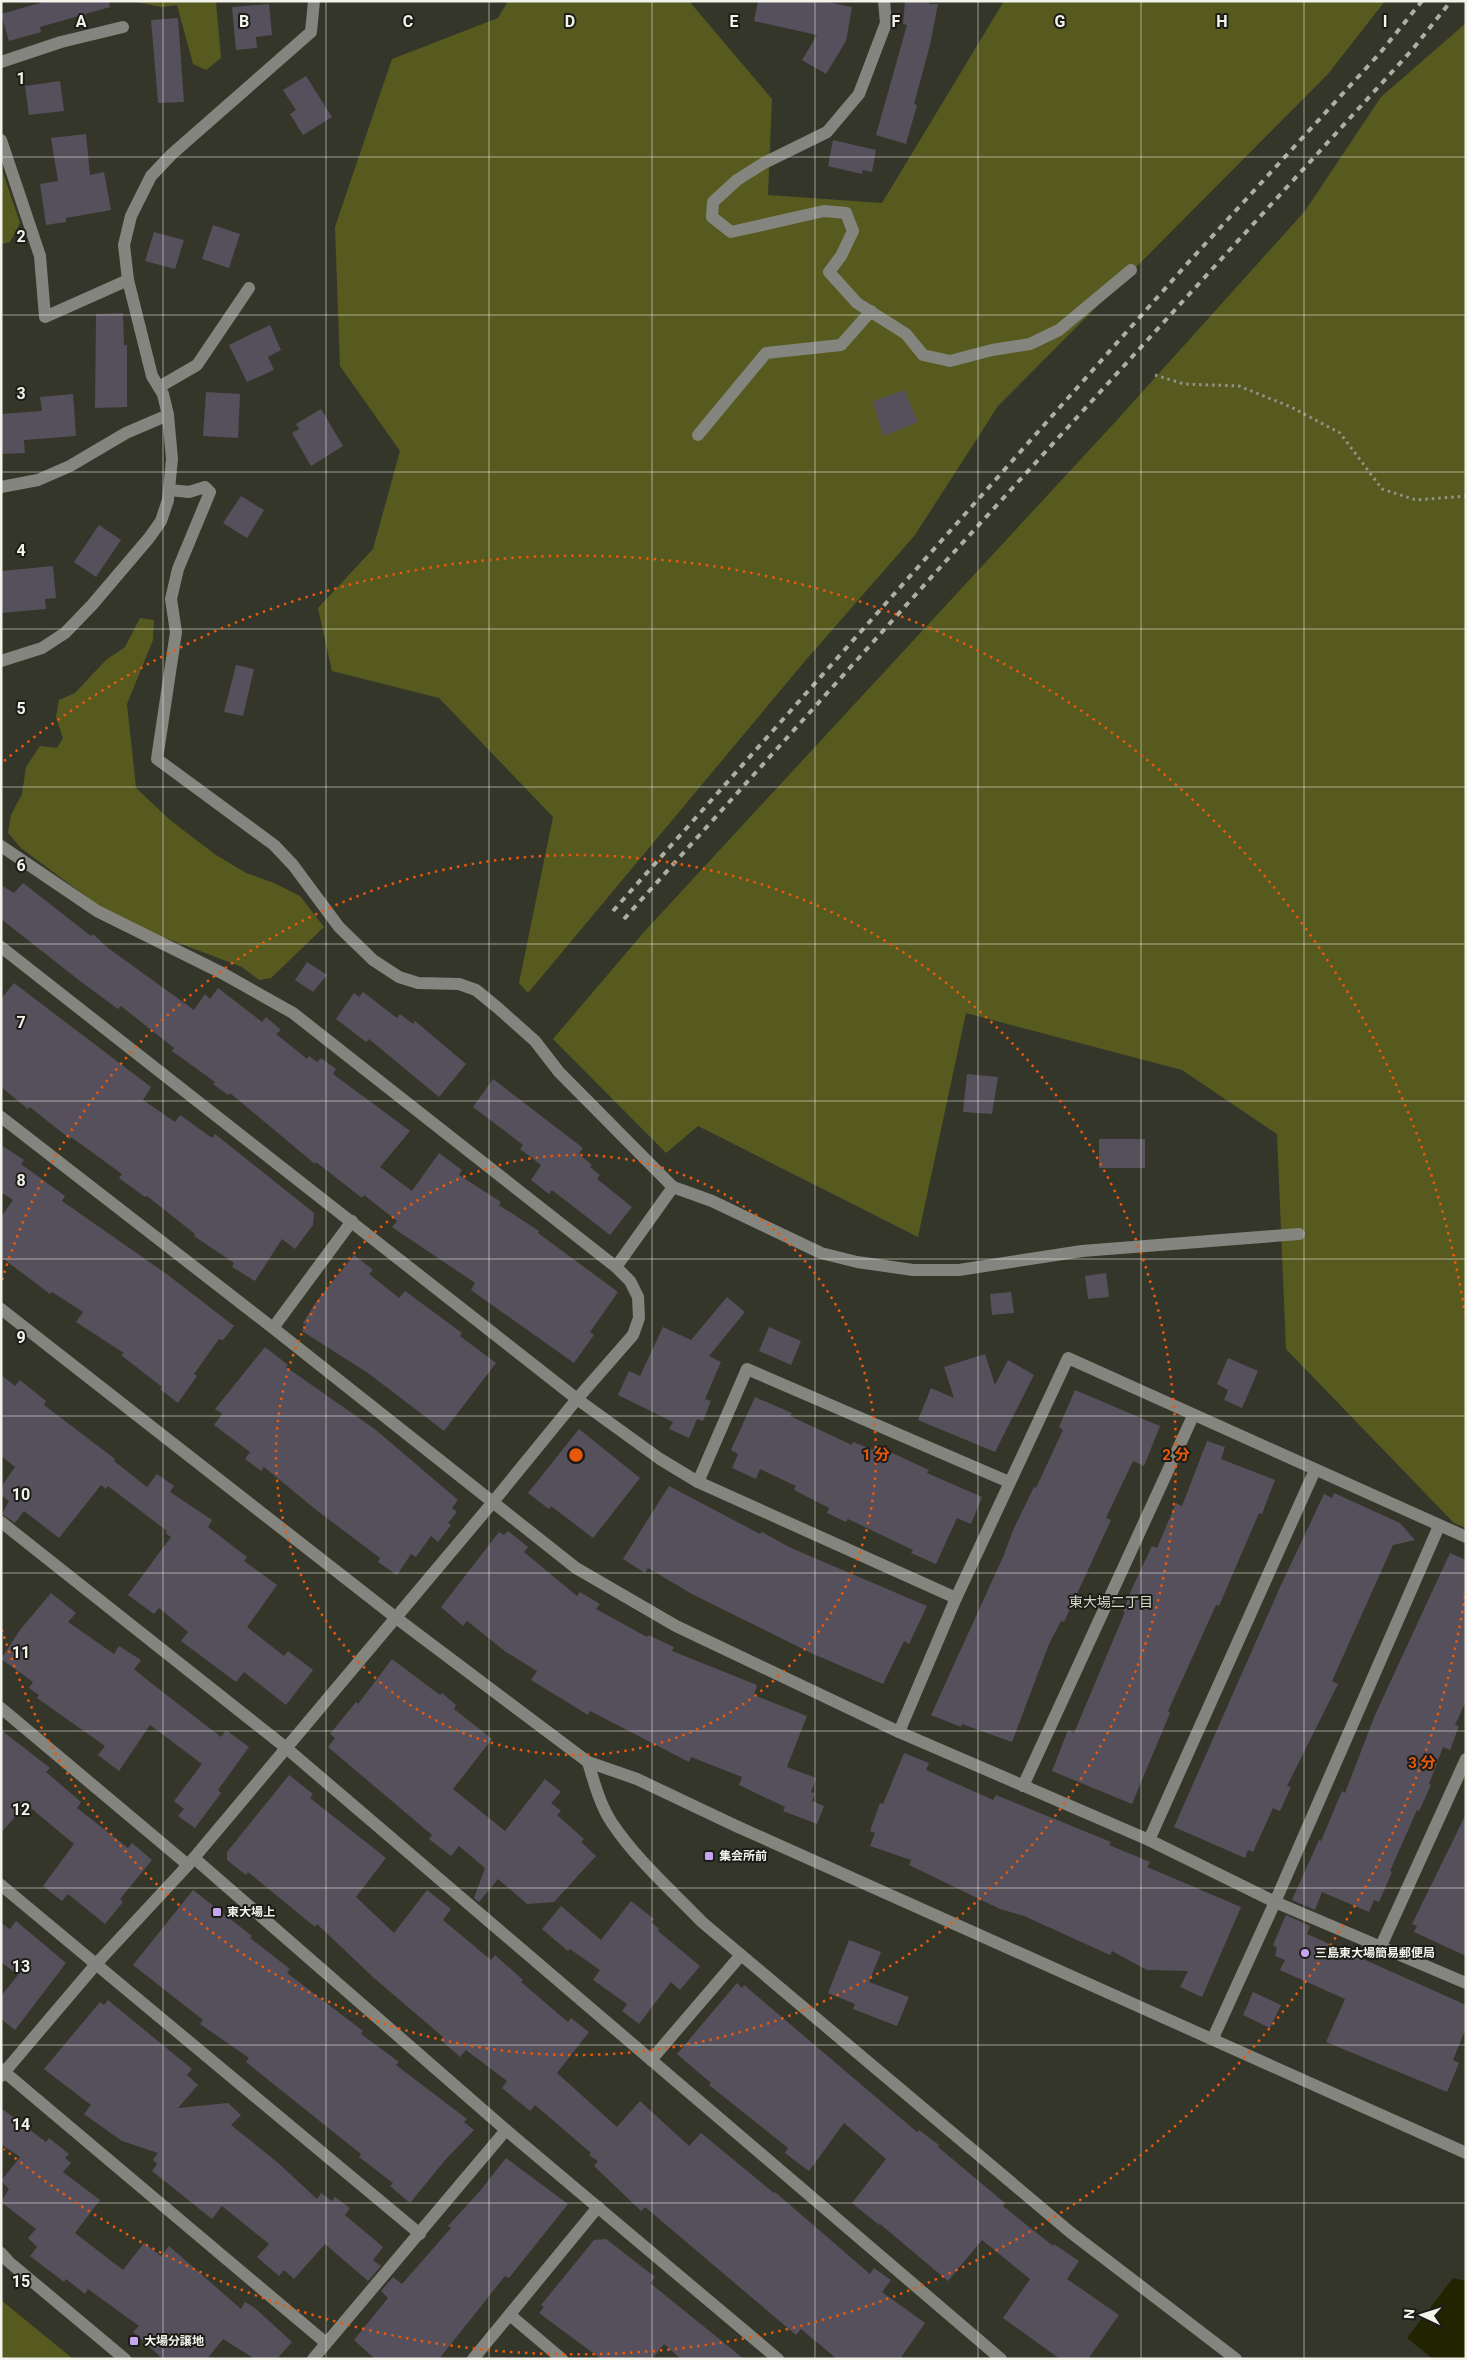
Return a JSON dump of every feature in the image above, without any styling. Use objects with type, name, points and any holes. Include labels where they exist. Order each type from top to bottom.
[{"type":"street","points":[[1,661],[42,648],[65,633],[92,606],[161,521],[170,490],[172,459],[168,415],[159,387],[152,376],[128,280],[124,245],[131,216],[151,176],[172,154],[311,32],[314,1]]},
{"type":"street","points":[[884,1],[886,23],[859,94],[827,132],[764,163],[737,180],[713,202],[712,217],[730,232],[824,211],[846,213],[853,231],[841,256],[829,272],[857,303],[906,334],[923,355],[950,361],[992,350],[1030,344],[1059,330],[1131,270]]},
{"type":"street","points":[[1,62],[61,42],[122,27]]},
{"type":"street","points":[[1,140],[40,256],[45,317],[128,280]]},
{"type":"street","points":[[159,387],[197,365],[249,288]]},
{"type":"street","points":[[698,435],[766,353],[842,345],[871,311]]},
{"type":"street","points":[[1,487],[38,480],[70,466],[126,433],[168,415]]},
{"type":"street","points":[[170,490],[189,492],[205,487],[210,492],[178,569],[170,599],[176,632],[159,732],[157,759],[274,845],[292,865],[339,927],[373,960],[399,976],[418,983],[459,984],[476,990],[498,1008],[535,1041],[559,1072],[673,1187],[712,1201],[821,1253],[857,1262],[913,1270],[959,1270],[1082,1251],[1299,1234]]},
{"type":"street","points":[[1,846],[97,911],[222,973],[293,1013],[616,1267],[630,1281],[638,1296],[639,1318],[633,1335],[577,1398],[493,1502],[191,1861],[97,1963],[2,2072],[326,2343]]},
{"type":"street","points":[[1,947],[577,1398],[660,1459],[698,1482],[956,1598]]},
{"type":"street","points":[[1,1117],[273,1328],[576,1568],[676,1626],[899,1732],[1149,1840],[1275,1902],[1466,1983]]},
{"type":"street","points":[[616,1267],[673,1187]]},
{"type":"street","points":[[273,1328],[352,1221]]},
{"type":"street","points":[[1,1309],[395,1618],[588,1762],[636,1779],[736,1826],[1213,2038],[1466,2153]]},
{"type":"street","points":[[899,1732],[956,1598],[1068,1358],[1466,1538]]},
{"type":"street","points":[[698,1482],[747,1369],[1009,1482]]},
{"type":"street","points":[[1023,1786],[1193,1416]]},
{"type":"street","points":[[1149,1840],[1315,1470]]},
{"type":"street","points":[[1,1522],[285,1747],[1001,2359]]},
{"type":"street","points":[[1213,2038],[1275,1902],[1439,1526]]},
{"type":"street","points":[[1,1708],[191,1861],[778,2359]]},
{"type":"street","points":[[1381,1946],[1466,1759]]},
{"type":"street","points":[[588,1762],[597,1792],[611,1822],[649,1868],[702,1922],[1070,2232],[1236,2359]]},
{"type":"street","points":[[1,1885],[97,1963],[420,2234]]},
{"type":"street","points":[[651,2060],[741,1955]]},
{"type":"street","points":[[313,2359],[506,2130]]},
{"type":"street","points":[[473,2359],[598,2207]]},
{"type":"street","points":[[1,2253],[9,2262],[125,2359]]},
{"type":"street","points":[[510,2316],[562,2359]]},
{"type":"path","points":[[1155,375],[1184,384],[1239,386],[1291,407],[1340,433],[1382,489],[1416,500],[1466,496]]},
{"type":"green space","points":[[130,1],[216,1],[221,58],[206,70],[193,64],[177,5],[162,7]]},
{"type":"green space","points":[[508,1],[689,1],[772,99],[768,195],[882,203],[1004,1],[1385,1],[1328,74],[998,406],[915,535],[805,661],[528,993],[519,983],[553,817],[439,698],[332,671],[318,608],[373,549],[400,451],[340,366],[335,227],[392,59],[498,18]]},
{"type":"green space","points":[[1466,23],[1466,1528],[1454,1523],[1286,1349],[1277,1134],[1182,1070],[966,1013],[918,1237],[698,1126],[666,1153],[553,1039],[644,932],[1117,420],[1305,211],[1381,97]]},
{"type":"green space","points":[[1,167],[20,223],[10,242],[1,244]]},
{"type":"green space","points":[[140,618],[154,620],[153,640],[127,704],[136,788],[170,820],[216,855],[246,873],[274,883],[300,896],[324,927],[271,978],[259,980],[242,967],[163,937],[96,904],[21,848],[8,833],[11,815],[22,794],[26,767],[40,746],[57,748],[63,738],[56,717],[59,700],[75,693],[106,660],[125,647]]},
{"type":"green space","points":[[1,2300],[73,2359],[1,2359]]},
{"type":"shaded area","points":[[1453,2278],[1466,2281],[1466,2359],[1433,2359],[1407,2338]]},
{"type":"building","points":[[47,1],[109,1],[110,7],[40,27],[41,32],[9,41],[1,14]]},
{"type":"building","points":[[758,1],[823,1],[852,7],[846,41],[826,74],[802,60],[817,35],[754,21]]},
{"type":"building","points":[[905,1],[930,1],[929,4],[938,4],[930,45],[914,104],[917,105],[906,144],[876,135],[907,25],[903,24]]},
{"type":"building","points":[[269,4],[272,35],[256,37],[257,48],[236,50],[232,7]]},
{"type":"building","points":[[178,18],[184,102],[158,103],[151,20]]},
{"type":"building","points":[[306,76],[332,117],[303,135],[290,114],[296,110],[283,90]]},
{"type":"building","points":[[60,81],[64,111],[29,115],[25,86]]},
{"type":"building","points":[[86,134],[90,175],[104,172],[111,210],[66,218],[66,222],[46,225],[40,184],[58,181],[51,138]]},
{"type":"building","points":[[833,140],[876,150],[872,172],[863,170],[862,174],[828,166]]},
{"type":"building","points":[[213,225],[240,234],[229,268],[202,259]]},
{"type":"building","points":[[154,232],[184,240],[175,269],[145,261]]},
{"type":"building","points":[[123,313],[124,345],[127,345],[127,407],[95,408],[96,314]]},
{"type":"building","points":[[270,325],[281,350],[268,357],[274,370],[247,382],[229,345]]},
{"type":"building","points":[[904,390],[918,422],[883,436],[873,401]]},
{"type":"building","points":[[206,392],[240,394],[238,438],[203,436]]},
{"type":"building","points":[[73,394],[76,436],[24,440],[25,453],[1,454],[1,414],[42,411],[40,397]]},
{"type":"building","points":[[321,409],[343,446],[311,466],[292,433],[299,429],[296,424]]},
{"type":"building","points":[[241,496],[264,510],[247,538],[223,523]]},
{"type":"building","points":[[99,525],[121,540],[96,577],[74,562]]},
{"type":"building","points":[[53,566],[56,598],[45,599],[46,609],[1,613],[1,571]]},
{"type":"building","points":[[236,665],[254,669],[243,716],[224,712]]},
{"type":"building","points":[[23,883],[91,936],[93,934],[108,948],[194,1010],[205,994],[210,999],[218,988],[262,1022],[266,1017],[281,1030],[276,1034],[307,1059],[309,1056],[317,1062],[321,1058],[336,1069],[333,1074],[410,1131],[380,1167],[412,1191],[439,1153],[462,1170],[459,1175],[501,1202],[499,1205],[539,1231],[538,1233],[618,1292],[590,1332],[594,1335],[574,1363],[471,1290],[475,1283],[392,1227],[397,1221],[364,1195],[362,1198],[316,1162],[315,1164],[230,1093],[228,1095],[213,1084],[215,1082],[172,1051],[174,1048],[121,1006],[118,1009],[1,919],[1,885],[14,893]]},
{"type":"building","points":[[307,962],[327,975],[313,992],[295,980]]},
{"type":"building","points":[[14,983],[151,1087],[143,1100],[175,1122],[180,1115],[212,1138],[215,1134],[314,1213],[313,1225],[295,1249],[282,1239],[255,1281],[232,1267],[234,1263],[194,1236],[195,1234],[147,1196],[145,1197],[119,1178],[122,1174],[71,1137],[70,1139],[30,1107],[28,1109],[1,1087],[1,999]]},
{"type":"building","points":[[363,992],[397,1018],[400,1014],[413,1024],[415,1021],[466,1064],[439,1097],[369,1039],[366,1042],[336,1019],[354,993],[359,997]]},
{"type":"building","points":[[967,1074],[998,1077],[992,1114],[963,1112]]},
{"type":"building","points":[[493,1079],[583,1148],[579,1154],[600,1175],[597,1179],[632,1207],[610,1235],[552,1190],[549,1194],[531,1180],[541,1165],[520,1149],[523,1145],[473,1107]]},
{"type":"building","points":[[1099,1139],[1145,1139],[1145,1168],[1099,1168]]},
{"type":"building","points":[[1,1145],[24,1160],[21,1164],[65,1196],[62,1201],[168,1275],[234,1326],[223,1340],[219,1339],[194,1374],[197,1376],[178,1403],[160,1389],[162,1387],[121,1355],[124,1353],[76,1322],[83,1312],[52,1292],[50,1294],[1,1257],[1,1217],[13,1200],[2,1193],[1,1195]]},
{"type":"building","points":[[354,1255],[373,1270],[369,1274],[399,1298],[405,1291],[462,1333],[460,1336],[496,1363],[444,1431],[368,1373],[302,1331],[306,1325],[303,1323],[316,1302]]},
{"type":"building","points":[[1106,1273],[1109,1297],[1088,1299],[1085,1276]]},
{"type":"building","points":[[1011,1292],[1014,1313],[992,1315],[990,1294]]},
{"type":"building","points":[[727,1297],[745,1312],[709,1356],[721,1362],[705,1399],[711,1401],[703,1421],[697,1419],[689,1438],[669,1429],[673,1422],[618,1395],[629,1371],[640,1376],[663,1327],[691,1340]]},
{"type":"building","points":[[769,1327],[801,1341],[791,1365],[759,1351]]},
{"type":"building","points":[[265,1347],[288,1365],[286,1367],[376,1430],[458,1500],[452,1508],[457,1512],[448,1523],[451,1525],[438,1542],[431,1536],[416,1557],[411,1554],[397,1575],[378,1562],[380,1558],[315,1509],[264,1467],[261,1471],[245,1459],[250,1452],[214,1425],[222,1414],[215,1409]]},
{"type":"building","points":[[985,1354],[995,1385],[1008,1360],[1034,1375],[995,1452],[918,1420],[931,1388],[954,1398],[944,1367]]},
{"type":"building","points":[[1228,1358],[1258,1371],[1242,1408],[1224,1400],[1228,1390],[1217,1384]]},
{"type":"building","points":[[1,1375],[15,1386],[20,1380],[46,1401],[44,1405],[115,1459],[114,1461],[147,1487],[157,1474],[174,1486],[170,1492],[212,1520],[208,1527],[247,1557],[244,1561],[277,1585],[247,1627],[284,1656],[288,1651],[313,1670],[286,1705],[244,1672],[236,1682],[181,1641],[188,1632],[159,1608],[154,1614],[128,1595],[171,1537],[165,1533],[167,1531],[108,1486],[106,1489],[101,1485],[59,1538],[24,1511],[15,1523],[2,1514],[9,1501],[1,1495],[1,1487],[15,1467],[1,1456]]},
{"type":"building","points":[[1075,1390],[1160,1426],[1144,1466],[1133,1461],[1106,1518],[1111,1520],[1064,1622],[1061,1621],[1049,1644],[1012,1742],[962,1724],[961,1727],[931,1715],[1003,1557],[1014,1528],[1034,1487],[1036,1488],[1063,1430],[1059,1427]]},
{"type":"building","points":[[755,1397],[792,1413],[790,1416],[852,1445],[853,1442],[873,1450],[875,1445],[929,1470],[927,1473],[982,1497],[971,1524],[957,1518],[936,1564],[911,1553],[913,1550],[848,1519],[846,1522],[827,1513],[829,1508],[794,1490],[796,1486],[760,1469],[756,1479],[732,1468],[738,1454],[731,1450]]},
{"type":"building","points":[[579,1429],[640,1478],[593,1538],[551,1506],[549,1509],[528,1493]]},
{"type":"building","points":[[1207,1441],[1225,1447],[1221,1459],[1275,1480],[1262,1514],[1259,1513],[1219,1606],[1216,1605],[1168,1711],[1170,1713],[1132,1804],[1052,1771],[1068,1730],[1074,1733],[1125,1612],[1123,1612],[1133,1586],[1152,1546],[1157,1548],[1176,1503],[1182,1506]]},
{"type":"building","points":[[669,1486],[760,1534],[762,1532],[791,1548],[927,1606],[909,1644],[904,1641],[883,1684],[811,1653],[692,1594],[648,1568],[645,1573],[623,1559]]},
{"type":"building","points":[[1334,1493],[1400,1523],[1415,1540],[1393,1545],[1332,1681],[1338,1684],[1287,1786],[1291,1787],[1280,1811],[1273,1808],[1253,1852],[1248,1850],[1245,1858],[1174,1827],[1281,1585],[1324,1494],[1332,1498]]},
{"type":"building","points":[[508,1531],[528,1547],[524,1552],[577,1596],[580,1592],[600,1604],[596,1609],[647,1637],[648,1635],[674,1647],[672,1651],[757,1685],[754,1695],[807,1716],[787,1767],[816,1778],[811,1792],[815,1793],[812,1801],[824,1806],[817,1824],[783,1811],[785,1807],[739,1785],[742,1777],[691,1757],[689,1762],[590,1711],[588,1715],[531,1680],[537,1671],[506,1652],[467,1621],[463,1626],[441,1607],[499,1532],[504,1535]]},
{"type":"building","points":[[1450,1553],[1466,1560],[1466,1701],[1455,1725],[1459,1726],[1450,1750],[1443,1747],[1429,1784],[1431,1785],[1419,1811],[1417,1810],[1390,1871],[1392,1872],[1379,1902],[1374,1900],[1369,1912],[1322,1892],[1315,1910],[1292,1900],[1319,1840],[1321,1841],[1342,1791],[1345,1793],[1375,1715]]},
{"type":"building","points":[[51,1593],[76,1613],[68,1622],[114,1654],[119,1646],[141,1660],[134,1669],[151,1683],[221,1737],[226,1730],[249,1747],[218,1790],[221,1793],[195,1828],[178,1816],[184,1809],[174,1801],[202,1764],[150,1725],[119,1771],[98,1755],[105,1746],[37,1698],[39,1695],[29,1688],[33,1682],[1,1659],[20,1630]]},
{"type":"building","points":[[392,1659],[440,1695],[442,1693],[456,1705],[454,1709],[492,1739],[453,1789],[505,1831],[545,1779],[561,1792],[551,1803],[561,1811],[557,1815],[584,1839],[581,1842],[596,1856],[554,1902],[527,1904],[498,1879],[479,1902],[474,1898],[485,1868],[459,1846],[451,1856],[429,1839],[432,1835],[328,1747],[335,1738],[330,1734],[356,1702],[358,1704]]},
{"type":"building","points":[[1,1730],[50,1768],[46,1772],[81,1802],[77,1808],[128,1848],[132,1843],[152,1860],[120,1899],[123,1902],[105,1924],[68,1894],[62,1901],[43,1886],[74,1844],[26,1804],[1,1833]]},
{"type":"building","points":[[904,1753],[929,1763],[926,1770],[993,1800],[996,1795],[1111,1842],[1109,1845],[1150,1862],[1147,1867],[1241,1907],[1202,1997],[1180,1987],[1188,1971],[1147,1970],[1112,1951],[1110,1955],[1024,1916],[1000,1909],[909,1865],[911,1860],[870,1846],[875,1833],[870,1831],[880,1803],[883,1804]]},
{"type":"building","points":[[289,1775],[313,1794],[310,1798],[386,1858],[356,1897],[394,1933],[427,1890],[451,1909],[443,1920],[491,1960],[495,1955],[523,1980],[521,1982],[568,2022],[571,2018],[589,2032],[557,2073],[617,2127],[640,2101],[689,2146],[701,2133],[775,2192],[870,2274],[874,2268],[891,2280],[882,2292],[925,2323],[900,2359],[837,2359],[801,2329],[796,2335],[645,2207],[641,2211],[594,2166],[598,2161],[589,2155],[591,2153],[535,2105],[530,2111],[502,2088],[507,2081],[466,2050],[460,2057],[441,2040],[443,2037],[374,1978],[317,1924],[315,1927],[248,1872],[246,1875],[227,1860],[227,1852]]},
{"type":"building","points":[[1466,1814],[1466,1956],[1414,1932],[1417,1926],[1412,1924]]},
{"type":"building","points":[[193,1890],[252,1936],[250,1938],[290,1969],[287,1973],[363,2031],[361,2034],[399,2062],[396,2065],[467,2119],[464,2122],[474,2130],[446,2159],[410,2203],[390,2186],[393,2183],[359,2157],[361,2154],[246,2062],[249,2058],[200,2024],[203,2020],[133,1965]]},
{"type":"building","points":[[631,1901],[654,1919],[651,1922],[659,1929],[658,1931],[700,1966],[680,1990],[671,1982],[639,2024],[622,2011],[627,2004],[593,1980],[600,1970],[570,1949],[568,1951],[542,1929],[561,1906],[601,1940]]},
{"type":"building","points":[[1286,1915],[1310,1926],[1307,1934],[1466,2005],[1466,2028],[1453,2060],[1459,2063],[1447,2092],[1326,2042],[1345,1999],[1280,1970],[1285,1960],[1275,1956],[1277,1948],[1273,1945]]},
{"type":"building","points":[[16,1921],[66,1963],[15,2030],[1,2019],[1,1996],[18,1975],[1,1962],[1,1923],[10,1929]]},
{"type":"building","points":[[849,1940],[881,1952],[869,1982],[909,1997],[897,2026],[853,2009],[855,2004],[828,1993]]},
{"type":"building","points":[[737,1983],[742,1988],[744,1985],[917,2132],[919,2130],[939,2145],[938,2147],[1005,2203],[1003,2206],[1053,2246],[1054,2244],[1079,2261],[1067,2279],[1119,2315],[1088,2359],[1060,2359],[1003,2318],[1030,2279],[982,2240],[948,2281],[852,2203],[886,2159],[844,2123],[809,2171],[785,2153],[788,2148],[709,2085],[711,2083],[677,2054]]},
{"type":"building","points":[[1253,1992],[1281,2005],[1270,2028],[1243,2015]]},
{"type":"building","points":[[108,2000],[192,2069],[187,2075],[198,2085],[178,2108],[228,2103],[241,2115],[231,2125],[277,2162],[317,2199],[321,2193],[332,2201],[335,2197],[350,2208],[345,2215],[383,2247],[373,2260],[381,2266],[368,2281],[325,2244],[294,2279],[284,2270],[279,2276],[257,2257],[269,2244],[222,2206],[212,2219],[152,2171],[157,2164],[153,2160],[158,2153],[122,2141],[84,2114],[91,2105],[44,2069],[100,2002],[104,2005]]},
{"type":"building","points":[[1,2108],[46,2142],[49,2138],[69,2154],[65,2158],[71,2163],[63,2172],[100,2200],[75,2233],[123,2270],[144,2243],[161,2256],[169,2246],[241,2309],[245,2302],[255,2308],[292,2342],[277,2359],[255,2359],[223,2339],[207,2359],[163,2359],[133,2332],[139,2326],[88,2289],[85,2294],[66,2279],[64,2282],[30,2256],[37,2247],[28,2238],[36,2229],[1,2202],[9,2189],[1,2181],[20,2157],[1,2144]]},
{"type":"building","points":[[506,2158],[568,2204],[509,2278],[505,2276],[439,2359],[375,2359],[354,2340],[388,2298],[381,2291],[393,2277],[402,2284],[451,2228],[448,2226],[480,2191]]},
{"type":"building","points":[[606,2239],[655,2277],[650,2283],[744,2359],[681,2359],[664,2344],[652,2359],[601,2359],[539,2313],[544,2307],[541,2305],[594,2240]]},
{"type":"railway","points":[[613,911],[1186,265],[1380,53],[1422,1]]},
{"type":"railway","points":[[624,919],[945,562],[1412,50],[1451,1]]},
{"type":"place","name":"集会所前","points":[[709,1856]]},
{"type":"place","name":"東大場上","points":[[217,1912]]},
{"type":"place","name":"三島東大場簡易郵便局","points":[[1305,1953]]},
{"type":"place","name":"大場分譲地","points":[[134,2341]]},
{"type":"district","name":"東大場二丁目","points":[[1111,1602]]}]
